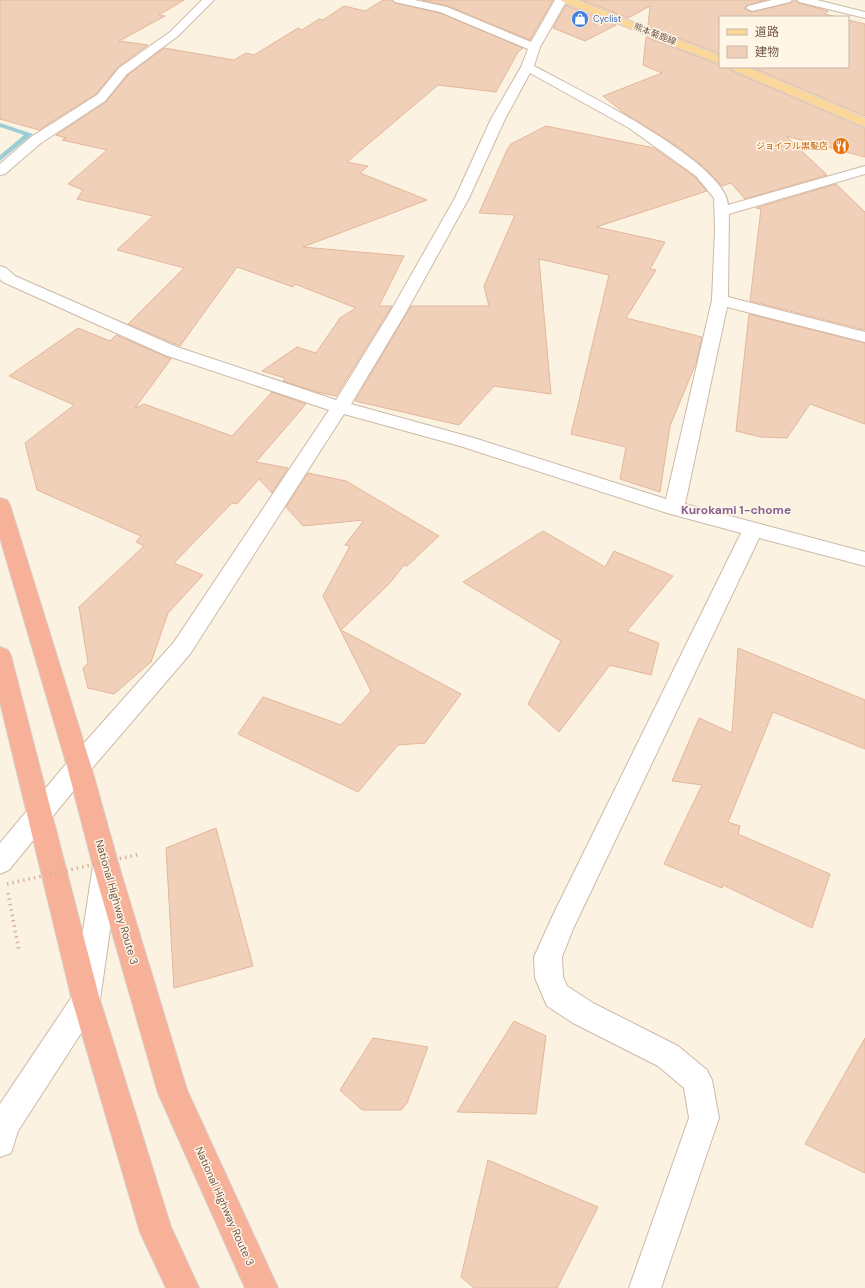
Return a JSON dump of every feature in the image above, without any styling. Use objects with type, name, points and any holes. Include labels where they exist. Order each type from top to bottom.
[{"type":"highway","name":"National Highway Route 3","points":[[0,505],[79,766],[106,866],[173,1092],[262,1288]]},
{"type":"highway","points":[[0,656],[86,1000],[156,1232],[183,1288]]},
{"type":"main road","name":"熊本菊鹿線","points":[[567,0],[719,60]]},
{"type":"main road","points":[[739,68],[864,122]]},
{"type":"street","points":[[0,171],[36,140],[101,98],[123,71],[174,34],[208,0]]},
{"type":"street","points":[[399,0],[443,9],[534,47]]},
{"type":"street","points":[[3,873],[40,813],[182,648],[340,407],[397,314],[462,198],[498,119],[527,67],[534,47],[561,0]]},
{"type":"street","points":[[752,8],[786,0]]},
{"type":"street","points":[[803,0],[865,15]]},
{"type":"street","points":[[851,11],[860,4]]},
{"type":"street","points":[[527,67],[634,125],[701,173],[721,197],[720,300],[674,508]]},
{"type":"street","points":[[722,211],[865,170]]},
{"type":"street","points":[[0,271],[9,278],[171,351],[340,407],[467,442],[674,508],[865,559]]},
{"type":"street","points":[[720,300],[865,337]]},
{"type":"street","points":[[644,1288],[704,1118],[697,1080],[668,1056],[583,1013],[557,996],[549,978],[548,958],[569,910],[753,530]]},
{"type":"street","points":[[0,1142],[4,1125],[86,1000],[106,866]]},
{"type":"path","points":[[19,951],[3,873],[140,854]]},
{"type":"building","points":[[0,0],[184,0],[159,15],[165,16],[119,41],[148,45],[118,67],[96,94],[39,130],[0,119]]},
{"type":"building","points":[[383,0],[392,0],[395,3],[440,13],[523,48],[518,52],[496,92],[438,85],[347,162],[368,166],[360,173],[427,200],[303,247],[404,256],[379,306],[392,306],[336,396],[317,392],[283,381],[285,378],[262,371],[297,347],[316,353],[340,318],[356,308],[295,284],[293,287],[237,267],[180,346],[128,324],[184,268],[117,250],[153,216],[77,199],[83,190],[68,184],[107,150],[62,140],[66,138],[56,135],[106,102],[128,75],[164,48],[234,60],[246,53],[254,55],[298,28],[302,30],[319,19],[323,20],[344,6],[365,11]]},
{"type":"building","points":[[422,0],[553,0],[530,40],[448,6]]},
{"type":"building","points":[[581,0],[766,0],[745,7],[745,9],[752,12],[790,3],[796,0],[799,3],[828,11],[825,14],[833,16],[719,16],[719,54],[648,26],[650,6],[628,18]]},
{"type":"building","points":[[566,5],[616,25],[585,41],[553,28]]},
{"type":"building","points":[[849,20],[865,24],[865,116],[753,68],[849,68]]},
{"type":"building","points":[[646,37],[719,65],[719,68],[730,68],[732,71],[865,128],[865,157],[786,136],[827,175],[745,199],[731,183],[722,186],[704,167],[677,146],[624,113],[603,96],[662,73],[643,65]]},
{"type":"building","points":[[546,126],[654,148],[695,177],[707,191],[596,227],[665,242],[650,269],[656,270],[626,318],[702,337],[696,363],[670,426],[660,492],[620,479],[626,447],[571,434],[609,275],[539,259],[551,394],[494,386],[459,425],[355,401],[411,306],[489,306],[484,286],[515,215],[479,213],[511,144]]},
{"type":"building","points":[[836,184],[865,212],[865,330],[750,301],[761,209],[756,208]]},
{"type":"building","points":[[749,314],[865,343],[865,424],[810,404],[787,438],[761,437],[736,431]]},
{"type":"building","points":[[78,328],[110,341],[116,335],[171,359],[135,408],[144,404],[232,436],[272,392],[306,404],[256,462],[288,468],[272,493],[259,479],[237,504],[232,503],[174,563],[203,575],[168,613],[151,662],[114,694],[88,688],[83,668],[88,663],[79,607],[144,546],[136,542],[141,536],[37,490],[25,443],[74,405],[9,376]]},
{"type":"building","points":[[308,473],[346,481],[439,536],[407,566],[404,565],[389,584],[341,630],[461,694],[425,743],[398,745],[358,792],[238,734],[263,697],[341,725],[371,691],[323,596],[350,546],[345,545],[364,520],[303,526],[286,507]]},
{"type":"building","points":[[543,531],[605,567],[614,551],[673,576],[627,631],[659,643],[651,675],[610,665],[559,732],[528,704],[561,641],[463,582]]},
{"type":"building","points":[[738,648],[865,700],[865,749],[773,712],[728,822],[740,826],[738,834],[830,874],[812,928],[723,885],[722,888],[664,864],[702,785],[672,781],[699,718],[732,733]]},
{"type":"building","points":[[216,828],[253,966],[174,988],[166,848]]},
{"type":"building","points":[[514,1021],[546,1036],[536,1114],[457,1112]]},
{"type":"building","points":[[373,1038],[428,1047],[407,1103],[401,1110],[362,1110],[340,1090]]},
{"type":"building","points":[[865,1038],[865,1173],[805,1144]]},
{"type":"building","points":[[488,1160],[598,1207],[557,1288],[474,1288],[461,1277]]},
{"type":"waterway","points":[[0,125],[29,134],[0,159]]},
{"type":"place","name":"Cyclist","points":[[580,19]]},
{"type":"place","name":"ジョイフル黒髪店","points":[[841,146]]},
{"type":"district","name":"Kurokami 1-chome","points":[[736,510]]}]
